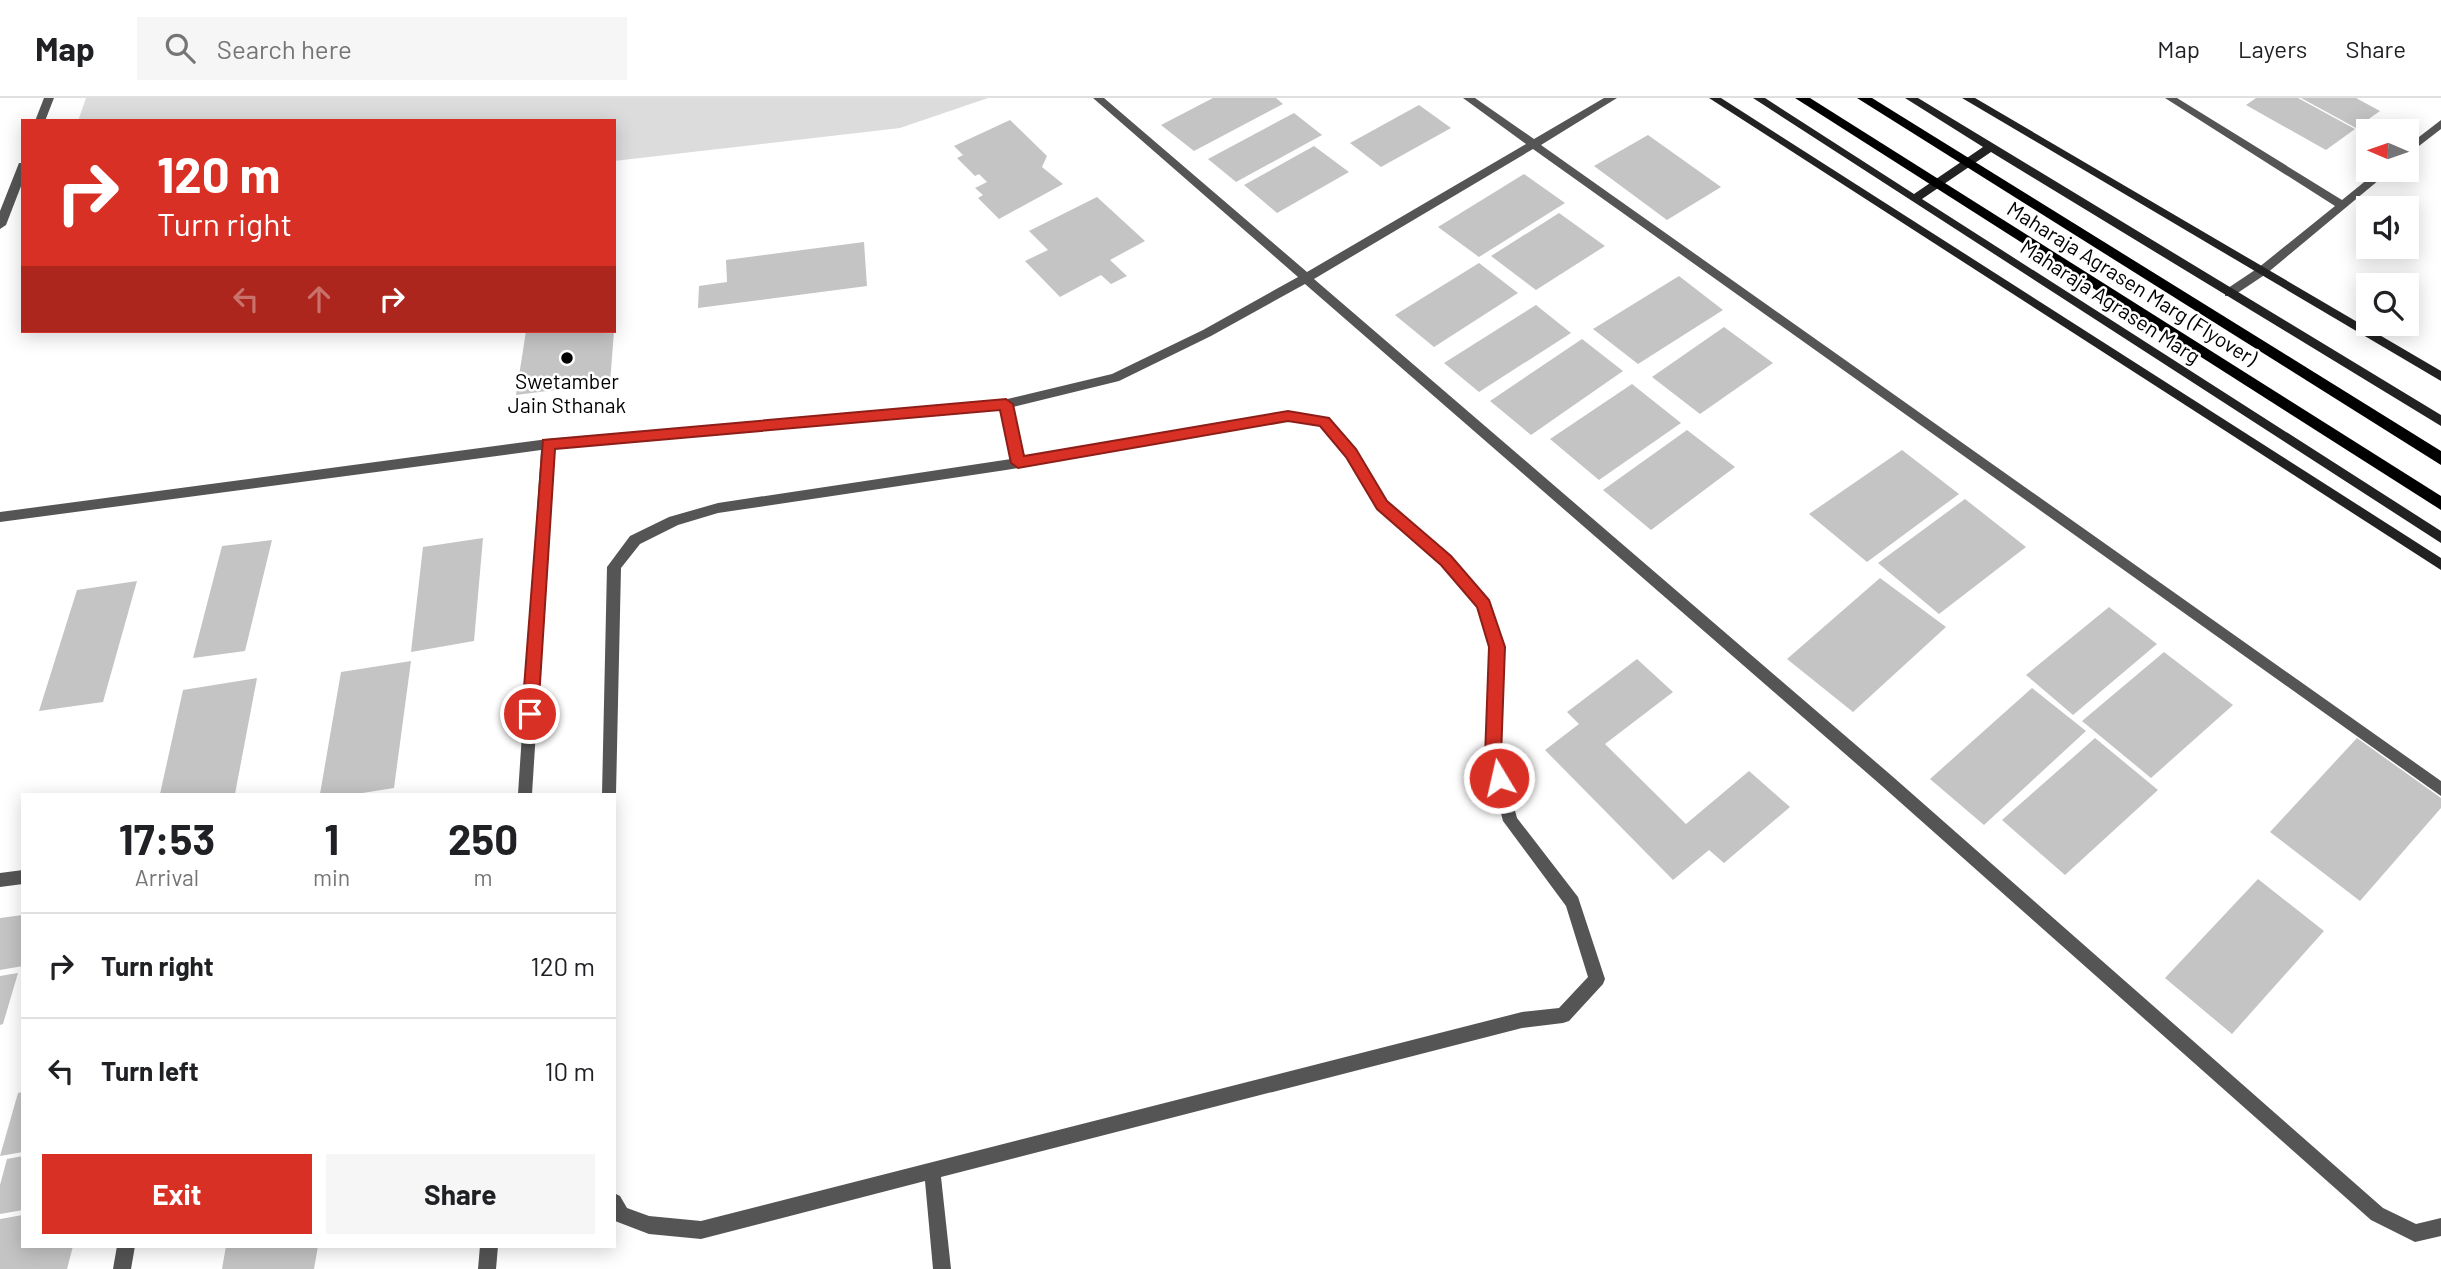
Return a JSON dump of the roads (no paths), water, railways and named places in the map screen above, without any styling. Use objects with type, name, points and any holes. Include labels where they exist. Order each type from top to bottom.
[{"type":"main road","points":[[1714,98],[2441,565]]},
{"type":"main road","name":"Maharaja Agrasen Marg","points":[[1758,98],[2441,538]]},
{"type":"main road","name":"Maharaja Agrasen Marg (Flyover)","points":[[1801,98],[2441,505]]},
{"type":"main road","name":"Maharaja Agrasen Marg (Flyover)","points":[[1863,98],[2441,459]]},
{"type":"main road","points":[[1910,98],[2441,421]]},
{"type":"main road","points":[[1967,98],[2441,377]]},
{"type":"main road","points":[[1914,199],[1991,147]]},
{"type":"street","points":[[41,119],[49,98]]},
{"type":"street","points":[[1098,98],[1887,781],[2377,1214],[2415,1233],[2441,1227]]},
{"type":"street","points":[[1468,98],[2441,789]]},
{"type":"street","points":[[0,517],[548,444],[1006,404],[1115,378],[1207,333],[1306,278],[1612,98]]},
{"type":"street","points":[[2170,98],[2343,206]]},
{"type":"street","points":[[2419,142],[2441,123]]},
{"type":"street","points":[[0,225],[21,171]]},
{"type":"street","points":[[2229,293],[2262,271],[2372,182]]},
{"type":"street","points":[[1006,404],[1018,463]]},
{"type":"street","points":[[610,793],[614,567],[635,540],[674,521],[718,508],[1018,463],[1288,416],[1324,421],[1351,453],[1382,505],[1446,561],[1483,604],[1497,647],[1493,757],[1510,821],[1573,902],[1597,979],[1563,1014],[1508,1023],[701,1230],[649,1225],[621,1215],[616,1206]]},
{"type":"street","points":[[525,793],[548,444]]},
{"type":"street","points":[[0,880],[21,877]]},
{"type":"street","points":[[932,1171],[942,1269]]},
{"type":"street","points":[[121,1269],[126,1248]]},
{"type":"street","points":[[487,1269],[489,1248]]},
{"type":"place","name":"Swetamber Jain Sthanak","points":[[567,358]]}]
